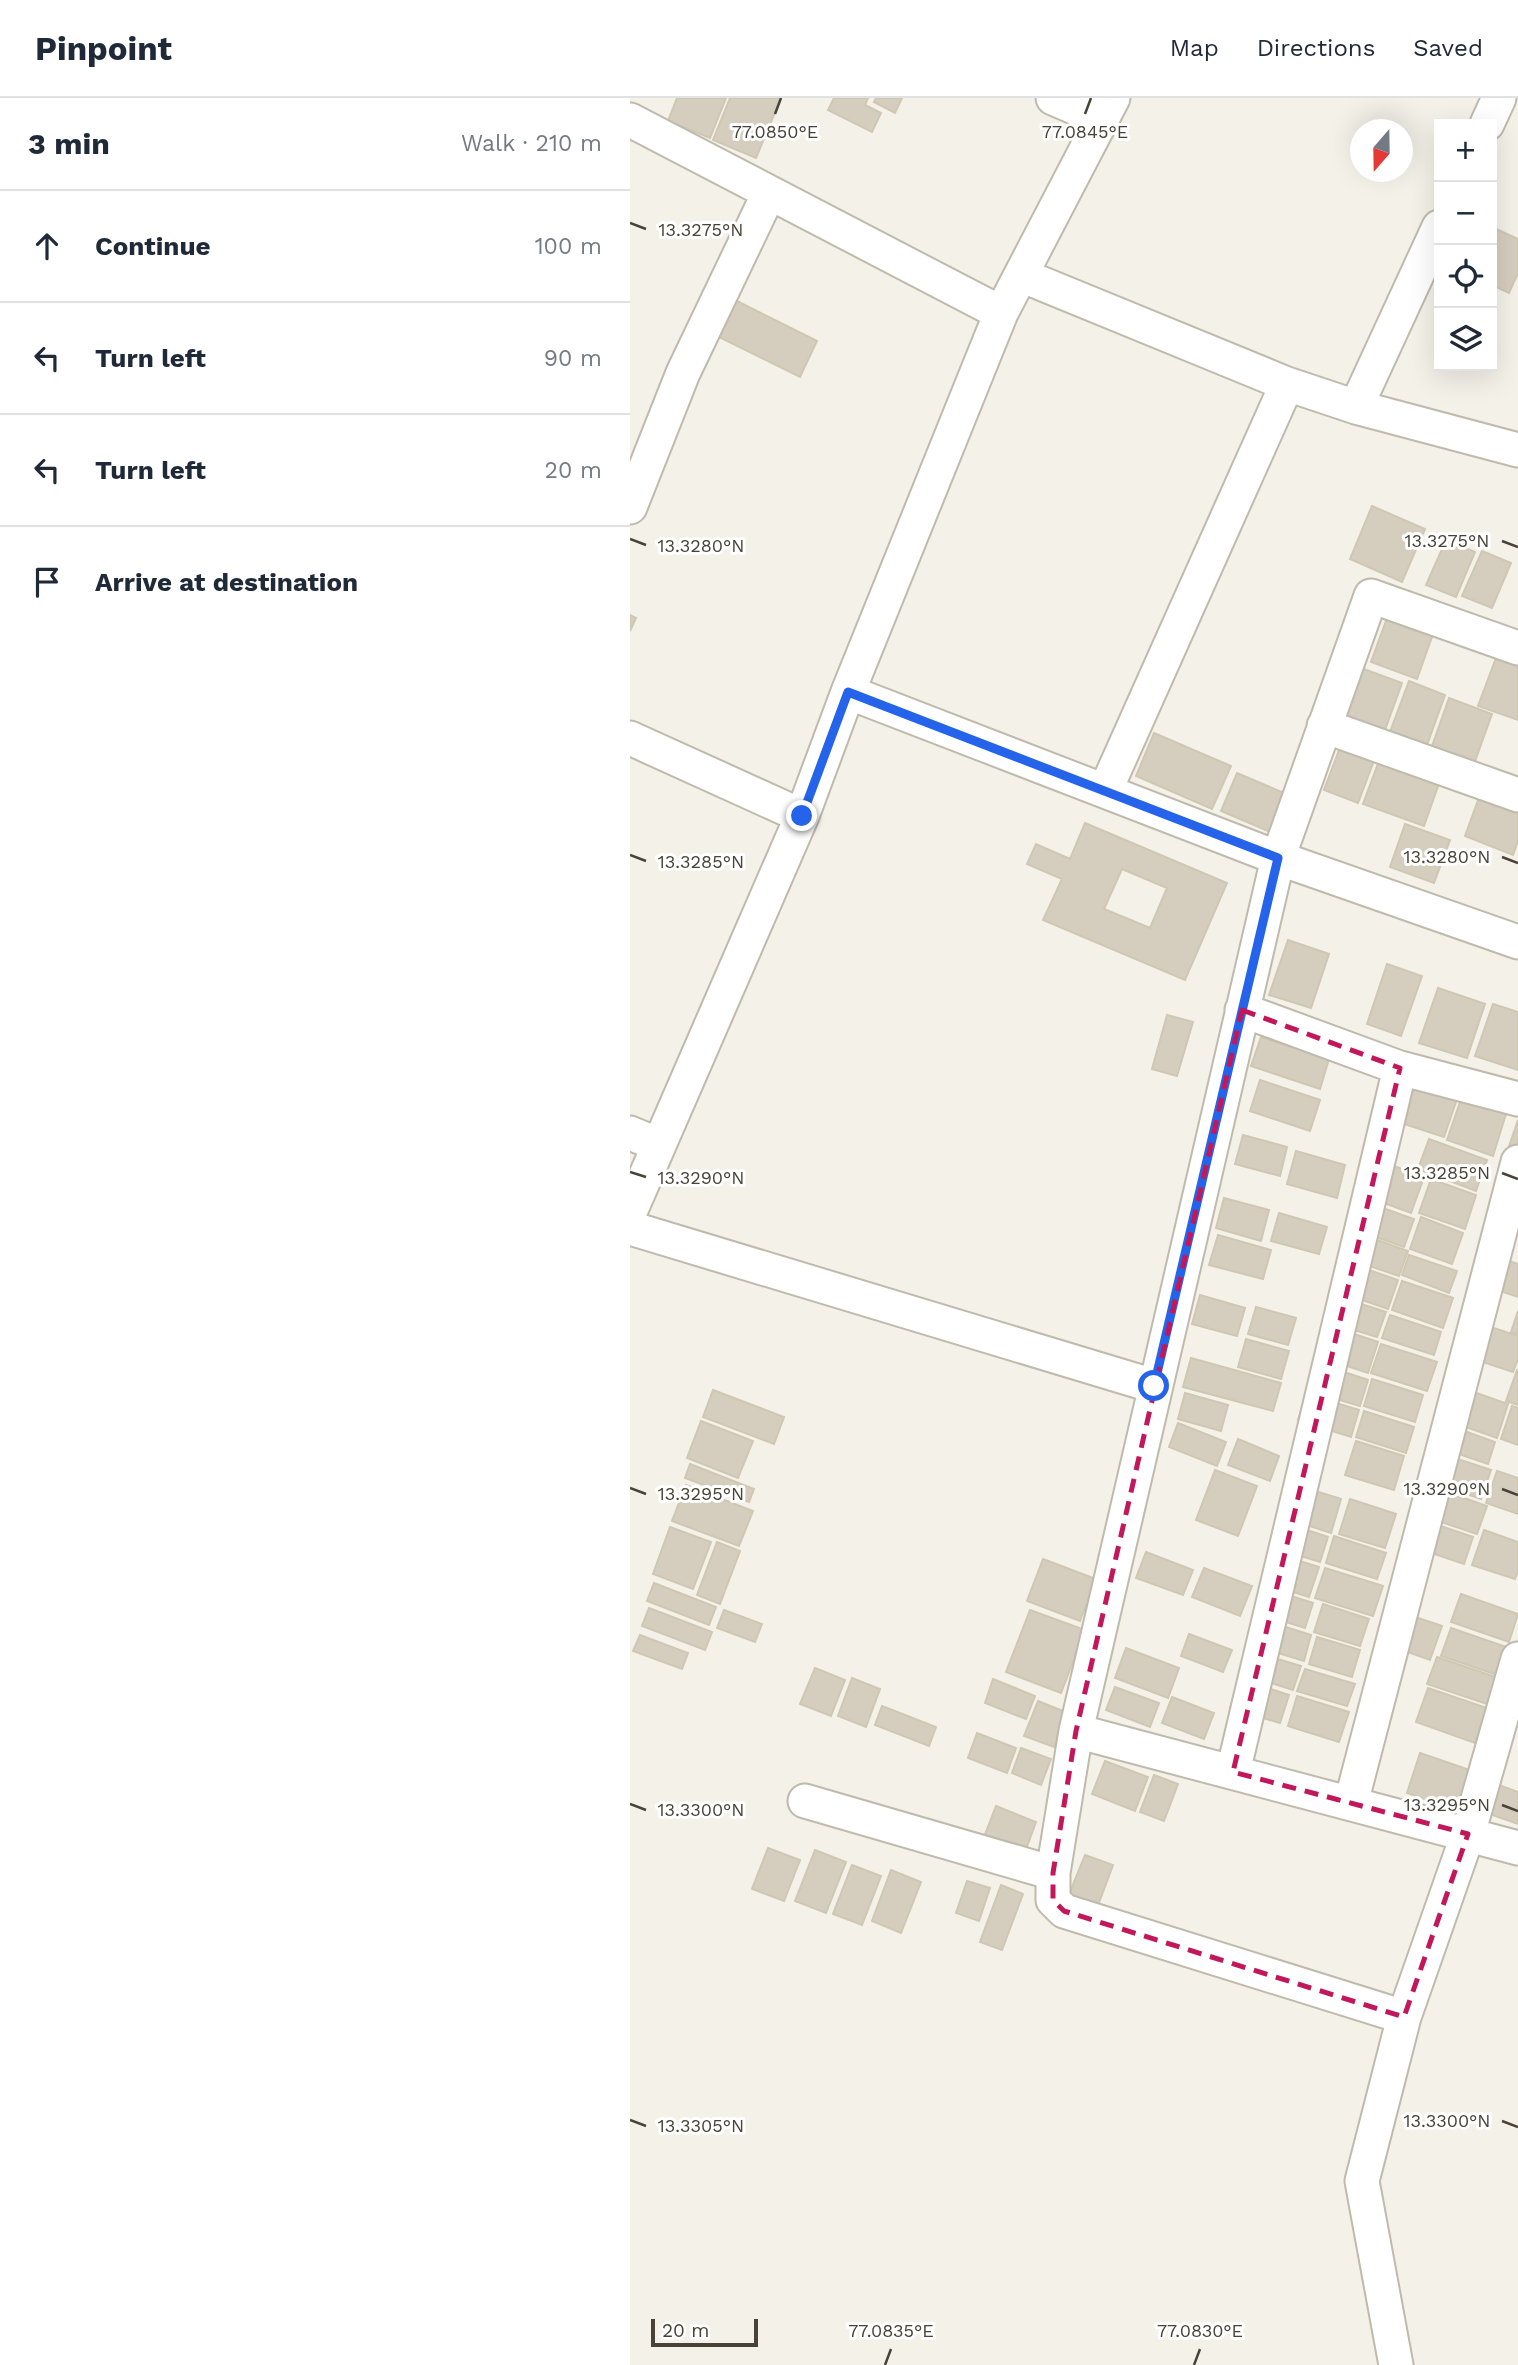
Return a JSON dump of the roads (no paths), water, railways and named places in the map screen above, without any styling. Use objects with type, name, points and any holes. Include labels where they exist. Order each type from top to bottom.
[{"type":"street","points":[[630,1212],[645,1139],[802,816],[848,692],[1001,313],[1107,109],[1053,98]]},
{"type":"street","points":[[1489,119],[1499,98]]},
{"type":"street","points":[[630,120],[1001,313]]},
{"type":"street","points":[[630,507],[683,373],[769,193]]},
{"type":"street","points":[[1356,407],[1434,239]]},
{"type":"street","points":[[1021,275],[1287,384],[1356,407],[1518,450]]},
{"type":"street","points":[[1105,791],[1287,384]]},
{"type":"street","points":[[1404,2017],[1063,1911],[1053,1899],[1053,1873],[1076,1731],[1278,858],[1371,596],[1518,648]]},
{"type":"street","points":[[848,692],[1278,858],[1518,942]]},
{"type":"street","points":[[1324,726],[1518,795]]},
{"type":"street","points":[[630,738],[802,816]]},
{"type":"street","points":[[1242,1010],[1400,1068],[1518,1099]]},
{"type":"street","points":[[1233,1772],[1400,1068]]},
{"type":"street","points":[[1351,1803],[1518,1162]]},
{"type":"street","points":[[630,1228],[1154,1386]]},
{"type":"street","points":[[1396,2365],[1362,2181],[1404,2017],[1468,1834],[1518,1659]]},
{"type":"street","points":[[1076,1731],[1518,1848]]},
{"type":"street","points":[[805,1801],[1053,1873]]}]
